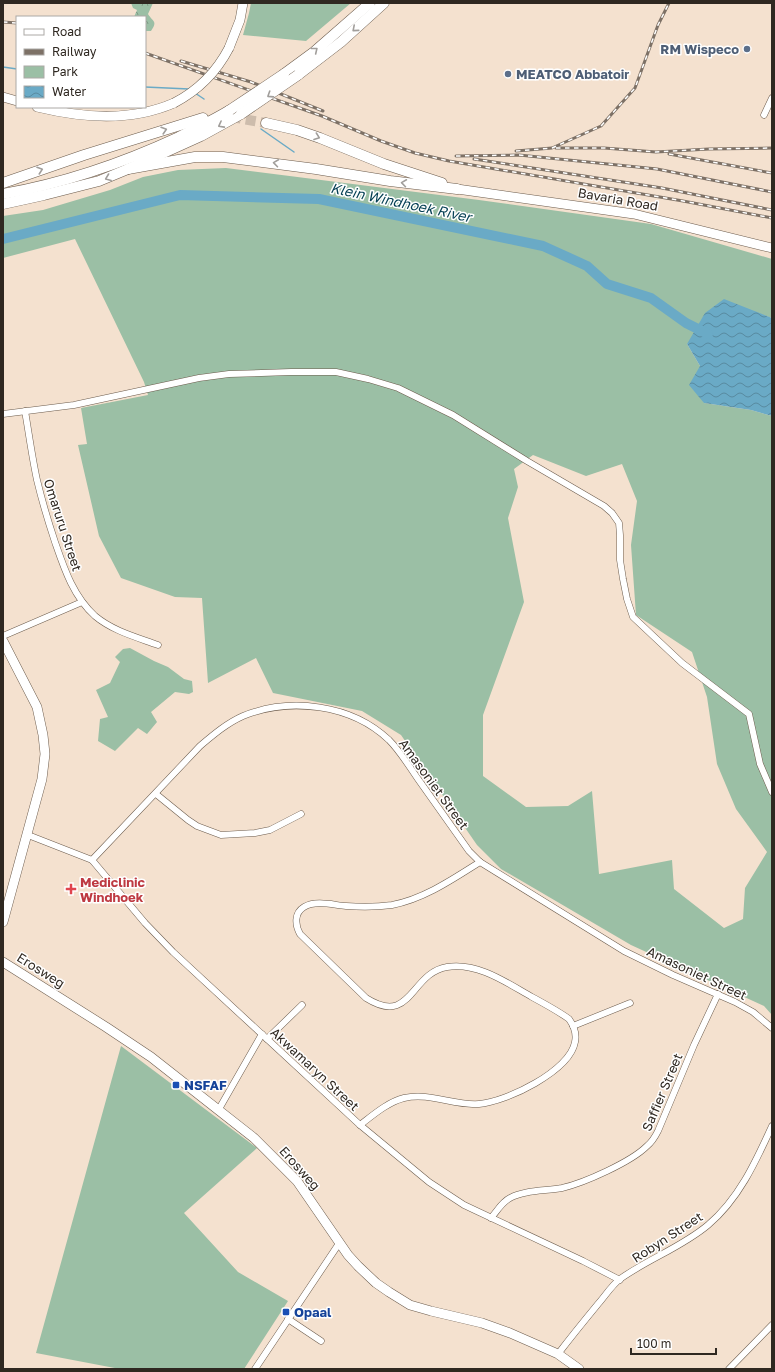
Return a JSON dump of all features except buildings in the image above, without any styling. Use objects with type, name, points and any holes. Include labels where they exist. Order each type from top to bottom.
[{"type":"main road","points":[[3,204],[100,181],[143,162],[198,133],[319,48],[370,3]]},
{"type":"main road","points":[[3,194],[47,185],[111,166],[198,133],[241,114],[298,75],[341,42],[384,3]]},
{"type":"main road","points":[[3,183],[91,153],[203,118]]},
{"type":"main road","points":[[266,123],[320,138],[384,164],[457,189]]},
{"type":"main road","points":[[128,169],[195,157],[223,157],[316,168],[390,181],[457,189]]},
{"type":"street","points":[[42,108],[78,115],[131,116],[155,111],[174,103],[194,91],[218,67],[229,48],[240,20],[243,3]]},
{"type":"street","points":[[3,98],[16,101]]},
{"type":"street","points":[[764,115],[772,98]]},
{"type":"street","name":"Bavaria Road","points":[[457,189],[634,214],[772,248]]},
{"type":"street","points":[[3,414],[74,405],[199,378],[229,374],[336,372],[368,379],[398,388],[453,415],[527,461],[604,506],[612,513],[619,523],[620,560],[627,599],[633,617],[682,663],[749,714],[760,764],[772,792]]},
{"type":"street","name":"Omaruru Street","points":[[25,411],[37,479],[49,523],[66,574],[73,588],[82,602],[94,615],[112,628],[158,645]]},
{"type":"street","points":[[3,636],[82,602]]},
{"type":"street","points":[[3,641],[37,707],[45,746],[42,780],[3,922]]},
{"type":"street","name":"Amasoniet Street","points":[[92,860],[200,746],[215,733],[241,717],[268,708],[305,706],[335,710],[361,721],[380,732],[390,741],[469,851],[480,862],[624,951],[746,1008],[772,1028]]},
{"type":"street","points":[[156,794],[197,826],[221,835],[255,833],[270,830],[301,814]]},
{"type":"street","name":"Akwamaryn Street","points":[[28,835],[92,860],[145,923],[173,952],[360,1125],[429,1182],[454,1199],[491,1218],[620,1280]]},
{"type":"street","points":[[360,1125],[390,1104],[403,1098],[419,1096],[460,1103],[480,1104],[497,1100],[515,1093],[549,1075],[563,1062],[574,1047],[576,1034],[569,1019],[497,977],[478,970],[456,966],[437,970],[430,974],[403,1002],[397,1006],[383,1007],[375,1004],[366,998],[300,934],[298,929],[296,920],[298,913],[311,905],[374,906],[391,905],[404,902],[419,896],[480,862]]},
{"type":"street","name":"Erosweg","points":[[3,962],[106,1027],[150,1057],[219,1109],[254,1138],[291,1174],[311,1199],[358,1266],[376,1283],[410,1305],[495,1327],[558,1354],[579,1369]]},
{"type":"street","name":"Saffier Street","points":[[491,1218],[511,1197],[519,1194],[562,1188],[582,1182],[626,1161],[646,1148],[658,1131],[694,1045],[718,994]]},
{"type":"street","points":[[573,1026],[630,1003]]},
{"type":"street","points":[[268,1039],[302,1005]]},
{"type":"street","points":[[219,1109],[262,1034]]},
{"type":"street","name":"Robyn Street","points":[[558,1354],[606,1293],[620,1280],[678,1245],[707,1226],[717,1217],[744,1181],[772,1126]]},
{"type":"street","points":[[255,1369],[340,1242]]},
{"type":"street","points":[[288,1318],[321,1342]]},
{"type":"street","points":[[729,1369],[772,1325]]},
{"type":"green space","points":[[131,3],[153,3],[148,14],[154,23],[151,31],[146,31],[146,16],[134,16],[137,10],[133,8]]},
{"type":"green space","points":[[251,3],[351,3],[306,41],[243,35]]},
{"type":"green space","points":[[226,168],[479,200],[651,224],[772,259],[772,318],[760,314],[687,344],[700,366],[704,403],[751,410],[772,416],[772,1015],[764,1006],[631,945],[501,869],[477,845],[401,735],[362,711],[273,693],[256,658],[208,683],[202,598],[175,597],[121,578],[99,536],[78,445],[87,444],[81,408],[148,395],[144,382],[75,239],[3,258],[3,216],[43,210],[110,190],[143,177],[178,170]],"holes":[[[533,455],[586,476],[622,464],[637,501],[631,545],[636,615],[692,652],[707,697],[717,764],[736,809],[767,852],[745,888],[743,919],[724,928],[674,889],[672,860],[599,874],[592,791],[568,806],[526,807],[483,776],[483,715],[524,602],[508,518],[518,487],[514,469]]]},
{"type":"green space","points":[[130,648],[168,667],[184,679],[192,681],[193,692],[189,694],[175,692],[151,712],[157,722],[147,734],[138,728],[115,751],[98,741],[100,719],[108,717],[96,690],[110,683],[120,662],[115,657],[123,649]]},
{"type":"green space","points":[[121,1046],[257,1148],[184,1213],[238,1272],[288,1301],[244,1369],[120,1369],[36,1353]]},
{"type":"water","points":[[724,299],[772,318],[772,416],[751,410],[704,403],[689,385],[700,366],[687,344],[705,313]]},
{"type":"waterway","points":[[3,67],[16,69]]},
{"type":"waterway","points":[[146,87],[189,89]]},
{"type":"waterway","points":[[195,93],[204,99]]},
{"type":"waterway","points":[[261,129],[294,152]]},
{"type":"waterway","name":"Klein Windhoek River","points":[[3,239],[180,195],[319,199],[543,246],[587,266],[607,284],[651,298],[686,323],[708,334]]},
{"type":"tunnel","points":[[231,117],[266,123]]},
{"type":"railway","points":[[516,151],[552,148],[601,126],[635,88],[658,25],[669,3]]},
{"type":"railway","points":[[3,22],[16,23]]},
{"type":"railway","points":[[146,53],[322,116],[381,141],[415,153],[449,161],[683,201],[772,218]]},
{"type":"railway","points":[[181,61],[251,82],[323,111]]},
{"type":"railway","points":[[556,148],[604,148],[656,152],[772,148]]},
{"type":"railway","points":[[669,154],[772,173]]},
{"type":"railway","points":[[456,156],[519,155],[657,169],[772,192]]},
{"type":"railway","points":[[474,159],[662,188],[772,210]]},
{"type":"place","name":"RM Wispeco","points":[[747,49]]},
{"type":"place","name":"MEATCO Abbatoir","points":[[508,74]]},
{"type":"place","name":"Mediclinic Windhoek","points":[[71,889]]},
{"type":"place","name":"NSFAF","points":[[176,1085]]},
{"type":"place","name":"Opaal","points":[[286,1312]]}]
